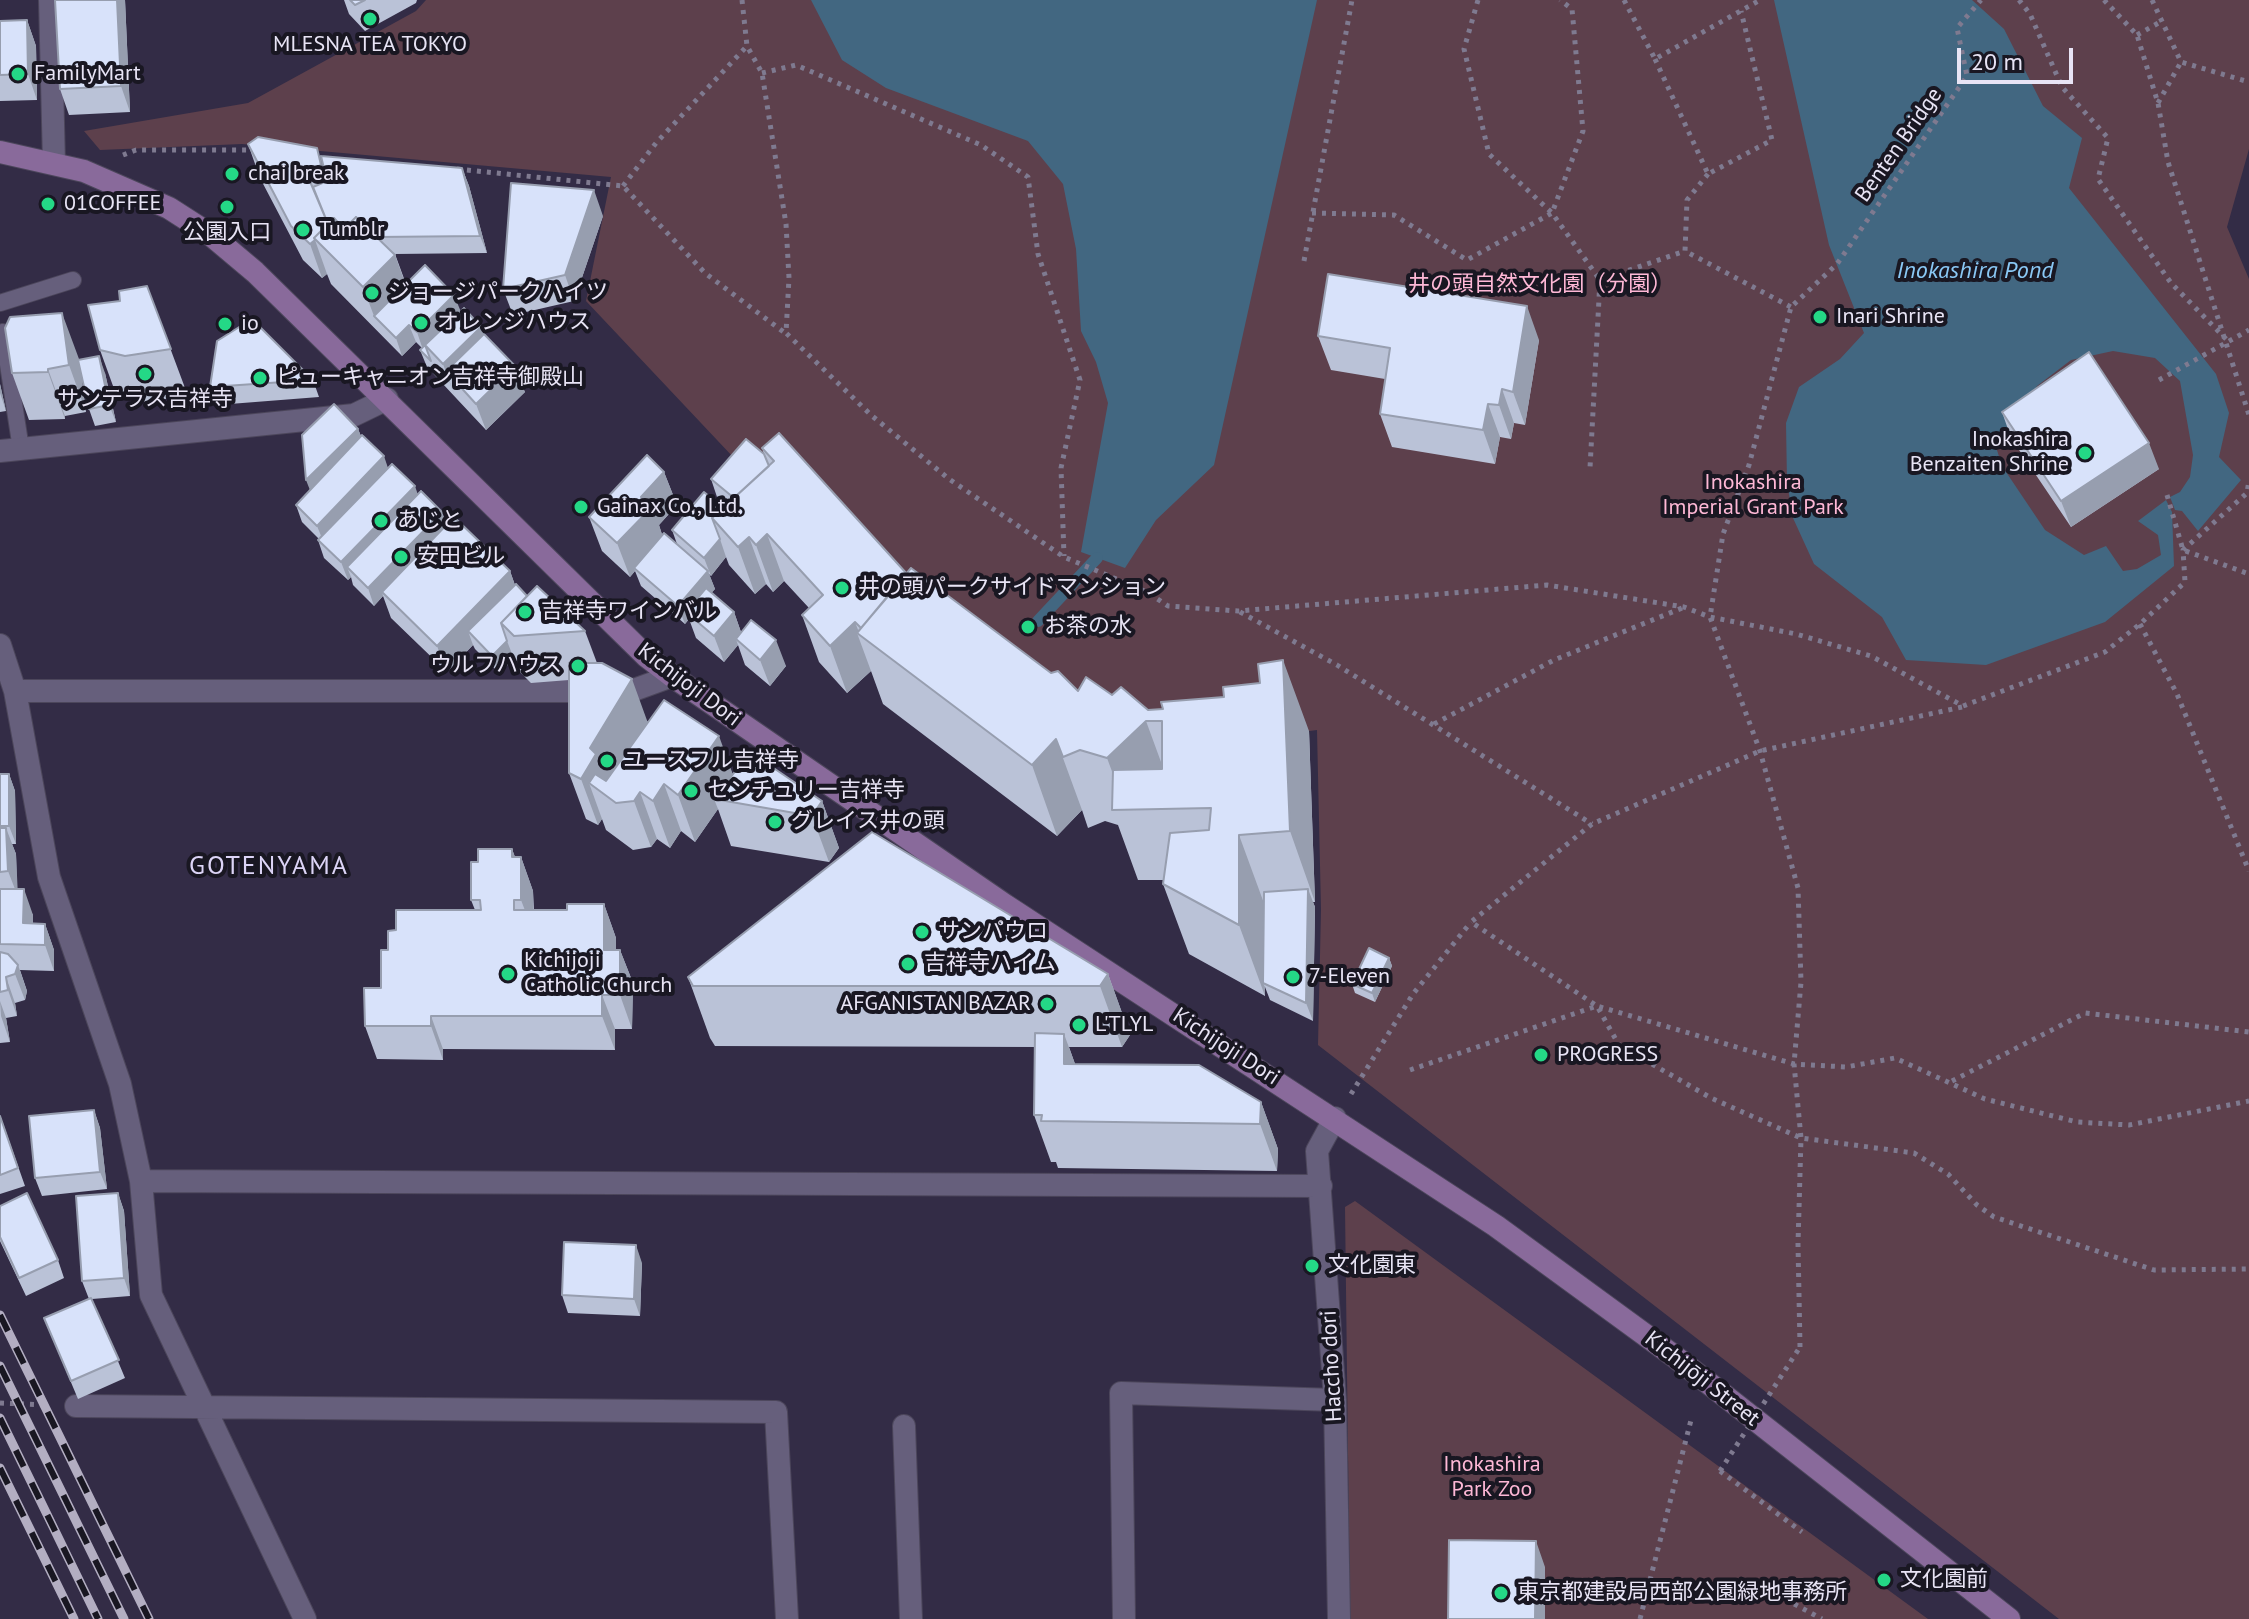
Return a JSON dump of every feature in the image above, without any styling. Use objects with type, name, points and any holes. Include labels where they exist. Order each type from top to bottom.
[{"type":"main road","name":"Kichijoji Dori","points":[[0,152],[84,171],[169,208],[211,235],[255,272],[387,399],[646,656],[1005,905],[1508,1234],[1661,1346],[2009,1619]]},
{"type":"street","points":[[50,0],[54,163]]},
{"type":"street","points":[[11,450],[354,415],[387,399]]},
{"type":"street","points":[[0,645],[15,691],[49,877],[120,1084],[141,1181],[151,1295],[305,1619]]},
{"type":"street","points":[[15,691],[631,691],[672,676]]},
{"type":"street","name":"Haccho dori","points":[[1335,1118],[1317,1151],[1335,1400],[1339,1619]]},
{"type":"street","points":[[141,1181],[1321,1186]]},
{"type":"street","points":[[1124,1619],[1121,1393],[1335,1400]]},
{"type":"street","points":[[76,1406],[776,1412],[787,1619]]},
{"type":"street","points":[[904,1426],[911,1619]]},
{"type":"lane","points":[[0,303],[73,280]]},
{"type":"lane","points":[[3,332],[11,450]]},
{"type":"path","points":[[742,0],[747,46],[762,73],[786,224],[789,278],[786,333]]},
{"type":"path","points":[[1304,261],[1352,0]]},
{"type":"path","points":[[1478,0],[1464,49],[1489,154],[1552,213],[1600,280],[1590,468]]},
{"type":"path","points":[[1312,213],[1394,215],[1467,260],[1552,213],[1583,131],[1572,9],[1560,0]]},
{"type":"path","points":[[1624,0],[1708,174]]},
{"type":"path","points":[[1655,59],[1760,0]]},
{"type":"path","name":"Benten Bridge","points":[[1791,307],[1837,264],[1967,76],[1957,28],[1981,0]]},
{"type":"path","points":[[2019,0],[2030,14],[2062,87],[2108,138],[2098,179],[2171,283],[2228,341]]},
{"type":"path","points":[[2104,0],[2137,35],[2158,103],[2168,162],[2228,341],[2249,415]]},
{"type":"path","points":[[2152,0],[2181,62],[2249,82]]},
{"type":"path","points":[[1685,251],[1687,200],[1708,174],[1772,140],[1741,11]]},
{"type":"path","points":[[2137,35],[2162,21]]},
{"type":"path","points":[[623,186],[656,143],[747,46]]},
{"type":"path","points":[[2158,103],[2181,62]]},
{"type":"path","points":[[762,73],[796,65],[981,145],[1028,177],[1038,254],[1080,380],[1061,468],[1064,557]]},
{"type":"path","points":[[84,171],[136,150],[262,150]]},
{"type":"path","points":[[450,169],[623,186],[705,273],[786,333],[912,451],[1064,557],[1147,592],[1168,606],[1238,611],[1547,585],[1684,607],[1710,617],[1796,634],[1871,656],[1963,706]]},
{"type":"path","points":[[1600,280],[1685,251],[1791,307],[1749,465],[1723,534],[1710,617],[1760,751],[1798,888],[1801,982],[1794,1064],[1801,1138],[1798,1244],[1800,1347],[1720,1471],[1802,1532]]},
{"type":"path","points":[[2159,380],[2249,330]]},
{"type":"path","points":[[2183,550],[2247,493],[2249,480]]},
{"type":"path","points":[[1335,1118],[1413,994],[1471,922],[1592,824],[1760,751],[1963,706],[2105,652],[2185,582],[2183,550],[2167,495]]},
{"type":"path","points":[[2183,550],[2249,574]]},
{"type":"path","points":[[1433,724],[1554,660],[1684,607]]},
{"type":"path","points":[[1238,611],[1337,665],[1592,824]]},
{"type":"path","points":[[2140,624],[2177,694],[2249,871]]},
{"type":"path","points":[[1471,922],[1597,1006],[1794,1064],[1846,1067],[1895,1058],[1952,1081],[1985,1099],[2077,1122],[2129,1125],[2249,1101]]},
{"type":"path","points":[[1410,1070],[1597,1006]]},
{"type":"path","points":[[1597,1006],[1619,1045],[1711,1098],[1801,1138],[1914,1153],[1948,1174],[1977,1205],[1994,1217],[2154,1270],[2249,1269]]},
{"type":"path","points":[[1952,1081],[2085,1013],[2249,1032]]},
{"type":"path","points":[[0,1403],[76,1406]]},
{"type":"path","points":[[1640,1619],[1691,1420]]},
{"type":"path","points":[[1759,1585],[1822,1619]]},
{"type":"green space","name":"Inokashira Imperial Grant Park","points":[[426,0],[2249,0],[2249,149],[2227,227],[2249,279],[2249,1619],[2059,1619],[1318,1045],[1321,910],[1317,730],[1109,758],[898,632],[586,301],[611,177],[242,144],[100,150],[84,131],[248,103],[416,11]]},
{"type":"green space","name":"Inokashira Park Zoo","points":[[1355,1201],[1928,1619],[1350,1619],[1345,1207]]},
{"type":"water","points":[[811,0],[1317,0],[1214,465],[1156,520],[1125,568],[1081,552],[1108,403],[1096,362],[1081,331],[1076,249],[1063,184],[1028,141],[886,88],[842,60]]},
{"type":"water","name":"Inokashira Pond","points":[[1774,0],[1972,0],[2004,29],[2043,106],[2082,138],[2069,188],[2216,374],[2229,413],[2219,457],[2241,480],[2198,531],[2182,511],[2175,510],[2170,497],[2180,492],[2190,477],[2193,455],[2180,381],[2155,358],[2113,351],[2071,360],[2037,386],[1996,447],[2002,466],[2045,530],[2084,555],[2106,546],[2123,571],[2137,569],[2161,555],[2158,535],[2138,521],[2166,500],[2172,512],[2174,566],[2105,622],[1986,665],[1906,660],[1882,617],[1814,564],[1793,518],[1787,482],[1786,423],[1799,387],[1840,359],[1864,333],[1829,245]]},
{"type":"building","points":[[55,0],[117,0],[121,86],[60,89]]},
{"type":"building","points":[[27,20],[28,74],[0,75],[0,21]]},
{"type":"building","points":[[258,137],[317,148],[321,165],[306,172],[328,224],[310,244],[291,226],[248,144]]},
{"type":"building","points":[[321,156],[462,168],[480,236],[377,237],[356,217],[344,229],[334,218],[328,224],[313,187],[327,181]]},
{"type":"building","points":[[511,183],[594,190],[565,275],[503,289]]},
{"type":"building","points":[[356,217],[395,255],[363,287],[314,238],[334,218],[344,229]]},
{"type":"building","points":[[425,265],[454,295],[417,332],[409,325],[396,338],[374,316]]},
{"type":"building","points":[[1328,274],[1527,306],[1513,392],[1502,389],[1499,405],[1488,404],[1483,430],[1380,414],[1390,348],[1318,336]]},
{"type":"building","points":[[147,286],[171,349],[125,356],[100,350],[88,305],[120,301],[119,291]]},
{"type":"building","points":[[464,308],[481,327],[443,364],[425,345]]},
{"type":"building","points":[[62,313],[69,365],[48,369],[48,372],[12,373],[5,328],[10,317]]},
{"type":"building","points":[[252,319],[313,380],[210,387],[217,341]]},
{"type":"building","points":[[484,334],[515,366],[476,404],[446,371]]},
{"type":"building","points":[[425,345],[431,361],[420,350]]},
{"type":"building","name":"Inokashira Benzaiten Shrine","points":[[2089,352],[2149,443],[2061,501],[2002,412]]},
{"type":"building","points":[[99,356],[109,405],[89,409],[78,360]]},
{"type":"building","points":[[334,404],[358,429],[306,480],[302,435]]},
{"type":"building","points":[[779,433],[907,574],[861,628],[855,622],[830,646],[802,615],[823,595],[767,534],[756,545],[749,537],[738,547],[712,518],[774,461],[762,448]]},
{"type":"building","points":[[362,435],[384,456],[317,526],[296,505]]},
{"type":"building","points":[[746,439],[764,454],[769,466],[734,498],[711,479]]},
{"type":"building","points":[[647,455],[664,472],[641,497],[652,507],[617,543],[589,517]]},
{"type":"building","points":[[392,464],[415,486],[341,562],[318,540]]},
{"type":"building","points":[[421,491],[442,512],[368,588],[347,567]]},
{"type":"building","points":[[704,492],[723,508],[712,518],[720,539],[704,558],[672,530]]},
{"type":"building","points":[[454,517],[510,571],[437,646],[382,592]]},
{"type":"building","points":[[664,533],[708,571],[678,606],[634,568]]},
{"type":"building","points":[[911,568],[1051,673],[1058,671],[1078,691],[1086,677],[1112,695],[1121,687],[1148,710],[1163,709],[1161,702],[1224,697],[1223,687],[1260,683],[1258,664],[1283,660],[1290,831],[1239,835],[1239,925],[1163,884],[1170,833],[1209,830],[1211,808],[1112,810],[1113,770],[1162,769],[1162,721],[1146,721],[1107,758],[1080,750],[1063,757],[1056,739],[1032,765],[857,633]]},
{"type":"building","points":[[516,584],[527,596],[501,623],[507,641],[492,656],[468,631]]},
{"type":"building","points":[[537,586],[585,631],[514,636],[501,623]]},
{"type":"building","points":[[706,588],[734,612],[714,636],[686,612]]},
{"type":"building","points":[[751,620],[776,640],[760,660],[736,639]]},
{"type":"building","points":[[569,663],[602,663],[632,679],[590,748],[596,754],[581,779],[569,773]]},
{"type":"building","points":[[664,700],[719,736],[678,795],[664,784],[653,801],[640,792],[634,801],[616,803],[589,783],[595,774],[606,781]]},
{"type":"building","points":[[750,752],[822,801],[812,816],[714,799]]},
{"type":"building","points":[[0,774],[9,774],[9,826],[0,826]]},
{"type":"building","points":[[0,828],[6,828],[8,871],[0,872]]},
{"type":"building","points":[[872,832],[1108,974],[1100,986],[693,986],[688,977]]},
{"type":"building","name":"Kichijoji Catholic Church","points":[[478,849],[512,849],[512,857],[521,857],[521,900],[514,900],[514,910],[567,910],[567,904],[604,904],[604,950],[620,950],[620,995],[602,995],[602,1016],[431,1016],[431,1026],[365,1026],[364,988],[381,988],[381,950],[388,950],[388,931],[396,930],[396,910],[481,910],[480,900],[471,900],[471,862],[478,862]]},
{"type":"building","points":[[0,889],[24,889],[23,923],[45,924],[45,945],[0,944]]},
{"type":"building","points":[[1308,889],[1306,1003],[1263,983],[1264,892]]},
{"type":"building","points":[[1369,948],[1389,958],[1372,993],[1352,984]]},
{"type":"building","points":[[0,952],[8,954],[18,965],[15,974],[6,977],[8,990],[0,992]]},
{"type":"building","points":[[1035,1033],[1064,1034],[1064,1064],[1199,1065],[1261,1102],[1260,1124],[1041,1121],[1042,1115],[1034,1115]]},
{"type":"building","points":[[94,1110],[100,1172],[35,1178],[29,1116]]},
{"type":"building","points":[[0,1116],[18,1168],[0,1175]]},
{"type":"building","points":[[27,1193],[58,1260],[19,1278],[0,1237],[0,1206]]},
{"type":"building","points":[[118,1193],[124,1278],[82,1281],[76,1196]]},
{"type":"building","points":[[564,1242],[636,1245],[634,1299],[562,1295]]},
{"type":"building","points":[[91,1298],[119,1360],[71,1381],[44,1318]]},
{"type":"building","points":[[1449,1540],[1536,1541],[1535,1619],[1448,1619]]},
{"type":"waterway","points":[[1038,621],[1097,558]]},
{"type":"railway","points":[[0,1315],[149,1619]]},
{"type":"railway","points":[[0,1366],[124,1619]]},
{"type":"railway","points":[[0,1418],[98,1619]]},
{"type":"railway","points":[[0,1468],[74,1619]]},
{"type":"place","name":"MLESNA TEA TOKYO","points":[[370,19]]},
{"type":"place","name":"FamilyMart","points":[[18,74]]},
{"type":"place","name":"chai break","points":[[232,174]]},
{"type":"place","name":"01COFFEE","points":[[48,204]]},
{"type":"place","name":"公園入口","points":[[227,207]]},
{"type":"place","name":"Tumblr","points":[[303,230]]},
{"type":"place","name":"ジョージパークハイツ","points":[[372,293]]},
{"type":"place","name":"Inari Shrine","points":[[1820,317]]},
{"type":"place","name":"オレンジハウス","points":[[421,323]]},
{"type":"place","name":"io","points":[[225,324]]},
{"type":"place","name":"サンテラス吉祥寺","points":[[145,374]]},
{"type":"place","name":"ピューキャニオン吉祥寺御殿山","points":[[260,378]]},
{"type":"place","name":"Inokashira Benzaiten Shrine","points":[[2085,453]]},
{"type":"place","name":"Gainax Co., Ltd.","points":[[581,507]]},
{"type":"place","name":"あじと","points":[[381,521]]},
{"type":"place","name":"安田ビル","points":[[401,557]]},
{"type":"place","name":"井の頭パークサイドマンション","points":[[842,588]]},
{"type":"place","name":"吉祥寺ワインバル","points":[[525,612]]},
{"type":"place","name":"お茶の水","points":[[1028,627]]},
{"type":"place","name":"ウルフハウス","points":[[578,666]]},
{"type":"place","name":"ユースフル吉祥寺","points":[[607,761]]},
{"type":"place","name":"センチュリー吉祥寺","points":[[691,791]]},
{"type":"place","name":"グレイス井の頭","points":[[775,822]]},
{"type":"place","name":"サンパウロ","points":[[922,932]]},
{"type":"place","name":"吉祥寺ハイム","points":[[908,964]]},
{"type":"place","name":"Kichijoji Catholic Church","points":[[508,974]]},
{"type":"place","name":"7-Eleven","points":[[1293,977]]},
{"type":"place","name":"AFGANISTAN BAZAR","points":[[1047,1004]]},
{"type":"place","name":"L'TLYL","points":[[1079,1025]]},
{"type":"place","name":"PROGRESS","points":[[1541,1055]]},
{"type":"place","name":"文化園東","points":[[1312,1266]]},
{"type":"place","name":"文化園前","points":[[1884,1580]]},
{"type":"place","name":"東京都建設局西部公園緑地事務所","points":[[1501,1593]]},
{"type":"district","name":"GOTENYAMA","points":[[269,867]]},
{"type":"park label","name":"井の頭自然文化園（分園）","points":[[1540,285]]}]
